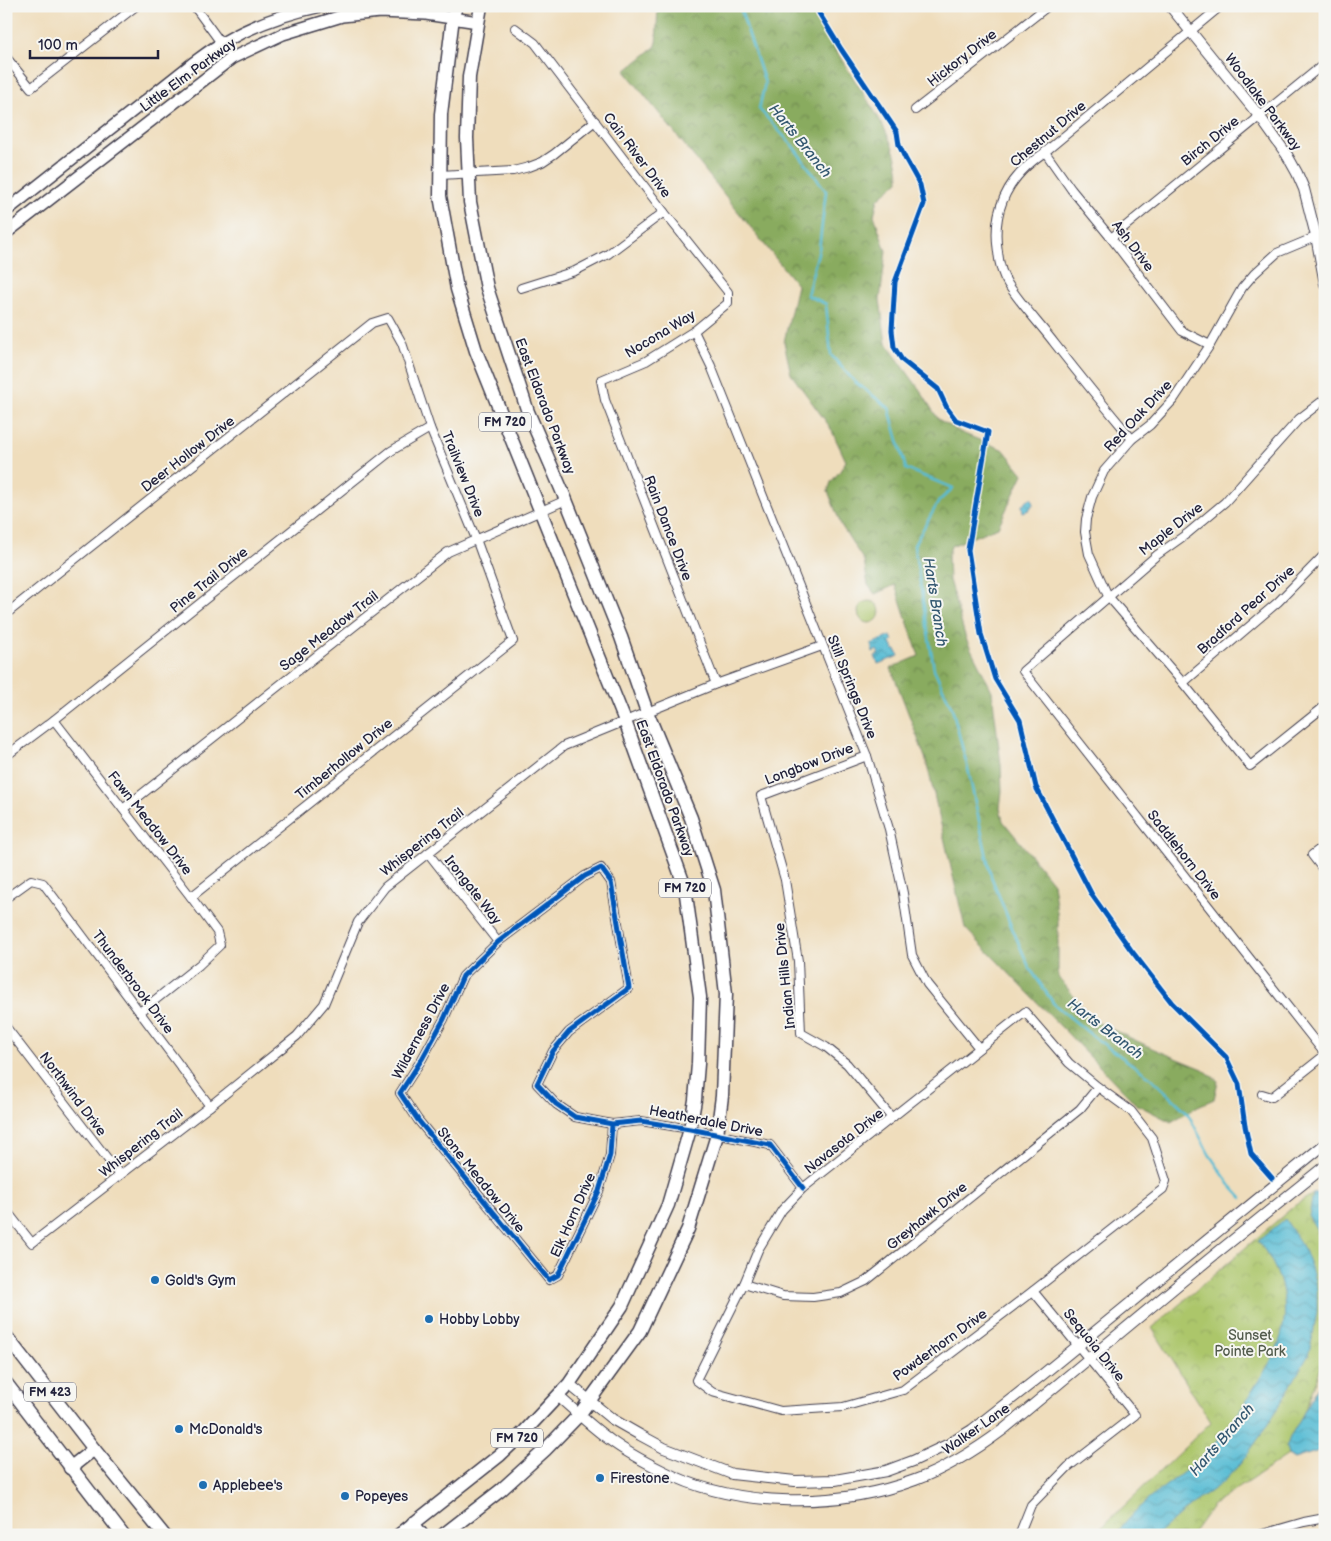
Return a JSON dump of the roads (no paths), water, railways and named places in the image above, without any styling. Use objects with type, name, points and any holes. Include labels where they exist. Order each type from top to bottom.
[{"type":"main road","name":"Little Elm Parkway","points":[[6,211],[185,69],[221,43],[276,19],[321,6]]},
{"type":"main road","name":"East Eldorado Parkway","points":[[443,1535],[501,1490],[545,1450],[579,1415],[640,1331],[688,1229],[718,1135],[722,1096],[726,994],[714,890],[691,818],[647,712],[621,637],[566,500],[528,412],[487,288],[470,202],[467,138],[469,77],[478,22],[478,7]]},
{"type":"main road","name":"Little Elm Parkway","points":[[7,232],[232,58],[283,34],[342,16],[380,12],[426,14],[454,12],[478,22]]},
{"type":"main road","name":"East Eldorado Parkway","points":[[399,1535],[500,1455],[558,1396],[569,1384],[622,1306],[668,1205],[690,1129],[695,1100],[700,997],[685,887],[625,721],[476,351],[457,289],[440,196],[441,114],[454,12]]},
{"type":"main road","name":"FM 423","points":[[6,1336],[164,1535]]},
{"type":"main road","name":"FM 423","points":[[6,1383],[70,1468],[124,1535]]},
{"type":"main road","points":[[70,1468],[94,1449]]},
{"type":"main road","points":[[413,1523],[422,1535]]},
{"type":"street","points":[[6,57],[30,88],[136,6]]},
{"type":"street","points":[[194,6],[232,58]]},
{"type":"street","name":"Hickory Drive","points":[[915,110],[1048,6]]},
{"type":"street","name":"Woodlake Parkway","points":[[1170,6],[1260,117],[1298,173],[1320,235],[1325,284]]},
{"type":"street","name":"Chestnut Drive","points":[[1132,439],[1007,284],[1002,271],[996,241],[1002,201],[1024,167],[1045,152],[1221,6]]},
{"type":"street","name":"Cain River Drive","points":[[515,28],[535,43],[664,212],[728,292],[728,303]]},
{"type":"street","name":"Birch Drive","points":[[1111,238],[1325,63]]},
{"type":"street","points":[[440,175],[513,171],[529,167],[542,162],[554,154],[595,121]]},
{"type":"street","name":"Ash Drive","points":[[1045,152],[1071,189],[1111,238],[1182,332],[1210,345]]},
{"type":"street","points":[[521,288],[575,271],[608,254],[664,212]]},
{"type":"street","name":"Red Oak Drive","points":[[1320,235],[1277,253],[1242,288],[1210,345],[1174,400],[1150,425],[1132,439],[1104,471],[1092,497],[1086,519],[1085,532],[1089,554],[1108,596],[1183,683],[1250,766],[1325,706]]},
{"type":"street","name":"Nocona Way","points":[[601,380],[646,361],[694,331],[728,303]]},
{"type":"street","name":"Trailview Drive","points":[[388,318],[402,343],[430,428],[476,539],[513,641]]},
{"type":"street","name":"Deer Hollow Drive","points":[[6,614],[372,323],[388,318]]},
{"type":"street","name":"Still Springs Drive","points":[[694,331],[711,366],[866,756],[893,847],[903,893],[912,955],[927,984],[979,1048]]},
{"type":"street","name":"Rain Dance Drive","points":[[601,380],[605,400],[716,684]]},
{"type":"street","name":"Maple Drive","points":[[1023,671],[1157,555],[1188,533],[1225,502],[1299,419],[1325,399]]},
{"type":"street","name":"Pine Trail Drive","points":[[6,756],[54,720],[391,451],[430,428]]},
{"type":"street","name":"Sage Meadow Trail","points":[[123,810],[448,552],[566,500]]},
{"type":"street","name":"Bradford Pear Drive","points":[[1183,683],[1278,602],[1325,554]]},
{"type":"street","name":"Timberhollow Drive","points":[[192,897],[513,641]]},
{"type":"street","name":"Whispering Trail","points":[[6,1210],[32,1243],[210,1106],[297,1036],[324,1004],[358,922],[385,887],[564,746],[716,684],[822,646]]},
{"type":"street","name":"Saddlehorn Drive","points":[[1023,671],[1325,1055]]},
{"type":"street","name":"Fawn Meadow Drive","points":[[54,720],[192,897],[217,932],[220,945],[199,965],[140,1012]]},
{"type":"street","name":"Longbow Drive","points":[[761,796],[866,756]]},
{"type":"street","name":"Indian Hills Drive","points":[[761,796],[785,880],[798,961],[800,1033],[826,1047],[847,1064],[892,1118]]},
{"type":"street","points":[[1325,845],[1312,855],[1325,872]]},
{"type":"street","name":"Irongate Way","points":[[428,853],[498,942]]},
{"type":"street","name":"Wilderness Drive","points":[[400,1093],[422,1059],[444,1019],[463,976],[498,942],[585,876],[602,868],[611,882],[629,988],[569,1032],[553,1051],[536,1084]]},
{"type":"street","name":"Thunderbrook Drive","points":[[6,898],[31,880],[43,883],[210,1106]]},
{"type":"street","name":"Navasota Drive","points":[[696,1380],[744,1284],[758,1250],[782,1210],[803,1188],[1025,1012],[1069,1063],[1098,1087]]},
{"type":"street","name":"Northwind Drive","points":[[6,1027],[120,1176]]},
{"type":"street","points":[[1262,1094],[1272,1097],[1325,1055]]},
{"type":"street","name":"Heatherdale Drive","points":[[536,1084],[556,1104],[575,1117],[612,1124],[641,1121],[770,1145],[803,1188]]},
{"type":"street","name":"Powderhorn Drive","points":[[696,1380],[712,1392],[781,1410],[843,1407],[903,1390],[1034,1291],[1163,1189],[1166,1181],[1152,1138],[1132,1111],[1098,1087]]},
{"type":"street","name":"Greyhawk Drive","points":[[744,1284],[783,1296],[813,1297],[840,1293],[866,1281],[1080,1109],[1098,1087]]},
{"type":"street","name":"Stone Meadow Drive","points":[[400,1093],[418,1120],[549,1280]]},
{"type":"street","name":"Elk Horn Drive","points":[[549,1280],[558,1275],[599,1190],[610,1155],[612,1124]]},
{"type":"street","name":"Walker Lane","points":[[569,1384],[612,1419],[664,1448],[732,1474],[795,1481],[835,1480],[886,1471],[949,1444],[992,1415],[1325,1144]]},
{"type":"street","name":"Walker Lane","points":[[558,1396],[611,1441],[664,1471],[704,1487],[728,1493],[764,1498],[823,1499],[884,1490],[916,1480],[946,1467],[976,1450],[1325,1166]]},
{"type":"street","name":"Sequoia Drive","points":[[1019,1535],[1031,1505],[1068,1467],[1135,1415],[1034,1291]]},
{"type":"street","points":[[1259,1535],[1325,1518]]},
{"type":"water","points":[[1031,498],[1033,504],[1029,510],[1023,512],[1022,505]]},
{"type":"water","points":[[891,636],[894,650],[896,650],[899,656],[878,664],[875,656],[879,654],[877,650],[873,652],[871,644]]},
{"type":"water","points":[[1325,1191],[1325,1243],[1309,1217],[1313,1194]]},
{"type":"water","points":[[1285,1219],[1303,1247],[1317,1289],[1317,1311],[1308,1356],[1266,1428],[1241,1463],[1222,1483],[1191,1505],[1157,1535],[1116,1535],[1144,1503],[1209,1451],[1225,1433],[1269,1364],[1282,1332],[1284,1301],[1276,1270],[1258,1241]]},
{"type":"water","points":[[1325,1375],[1325,1449],[1294,1459],[1288,1455],[1286,1448],[1290,1437]]},
{"type":"waterway","name":"Harts Branch","points":[[782,6],[772,15],[740,8],[765,83],[759,109],[792,145],[826,191],[819,249],[807,295],[826,304],[831,355],[854,381],[889,408],[906,469],[953,488],[939,501],[914,545],[934,669],[952,708],[968,769],[991,876],[1029,967],[1054,1004],[1095,1038],[1150,1077],[1187,1112],[1209,1154],[1230,1185],[1242,1198]]},
{"type":"place","name":"Gold's Gym","points":[[155,1280]]},
{"type":"place","name":"Hobby Lobby","points":[[429,1319]]},
{"type":"place","name":"McDonald's","points":[[179,1429]]},
{"type":"place","name":"Firestone","points":[[600,1478]]},
{"type":"place","name":"Applebee's","points":[[203,1485]]},
{"type":"place","name":"Popeyes","points":[[345,1496]]},
{"type":"park label","name":"Sunset Pointe Park","points":[[1250,1344]]}]
